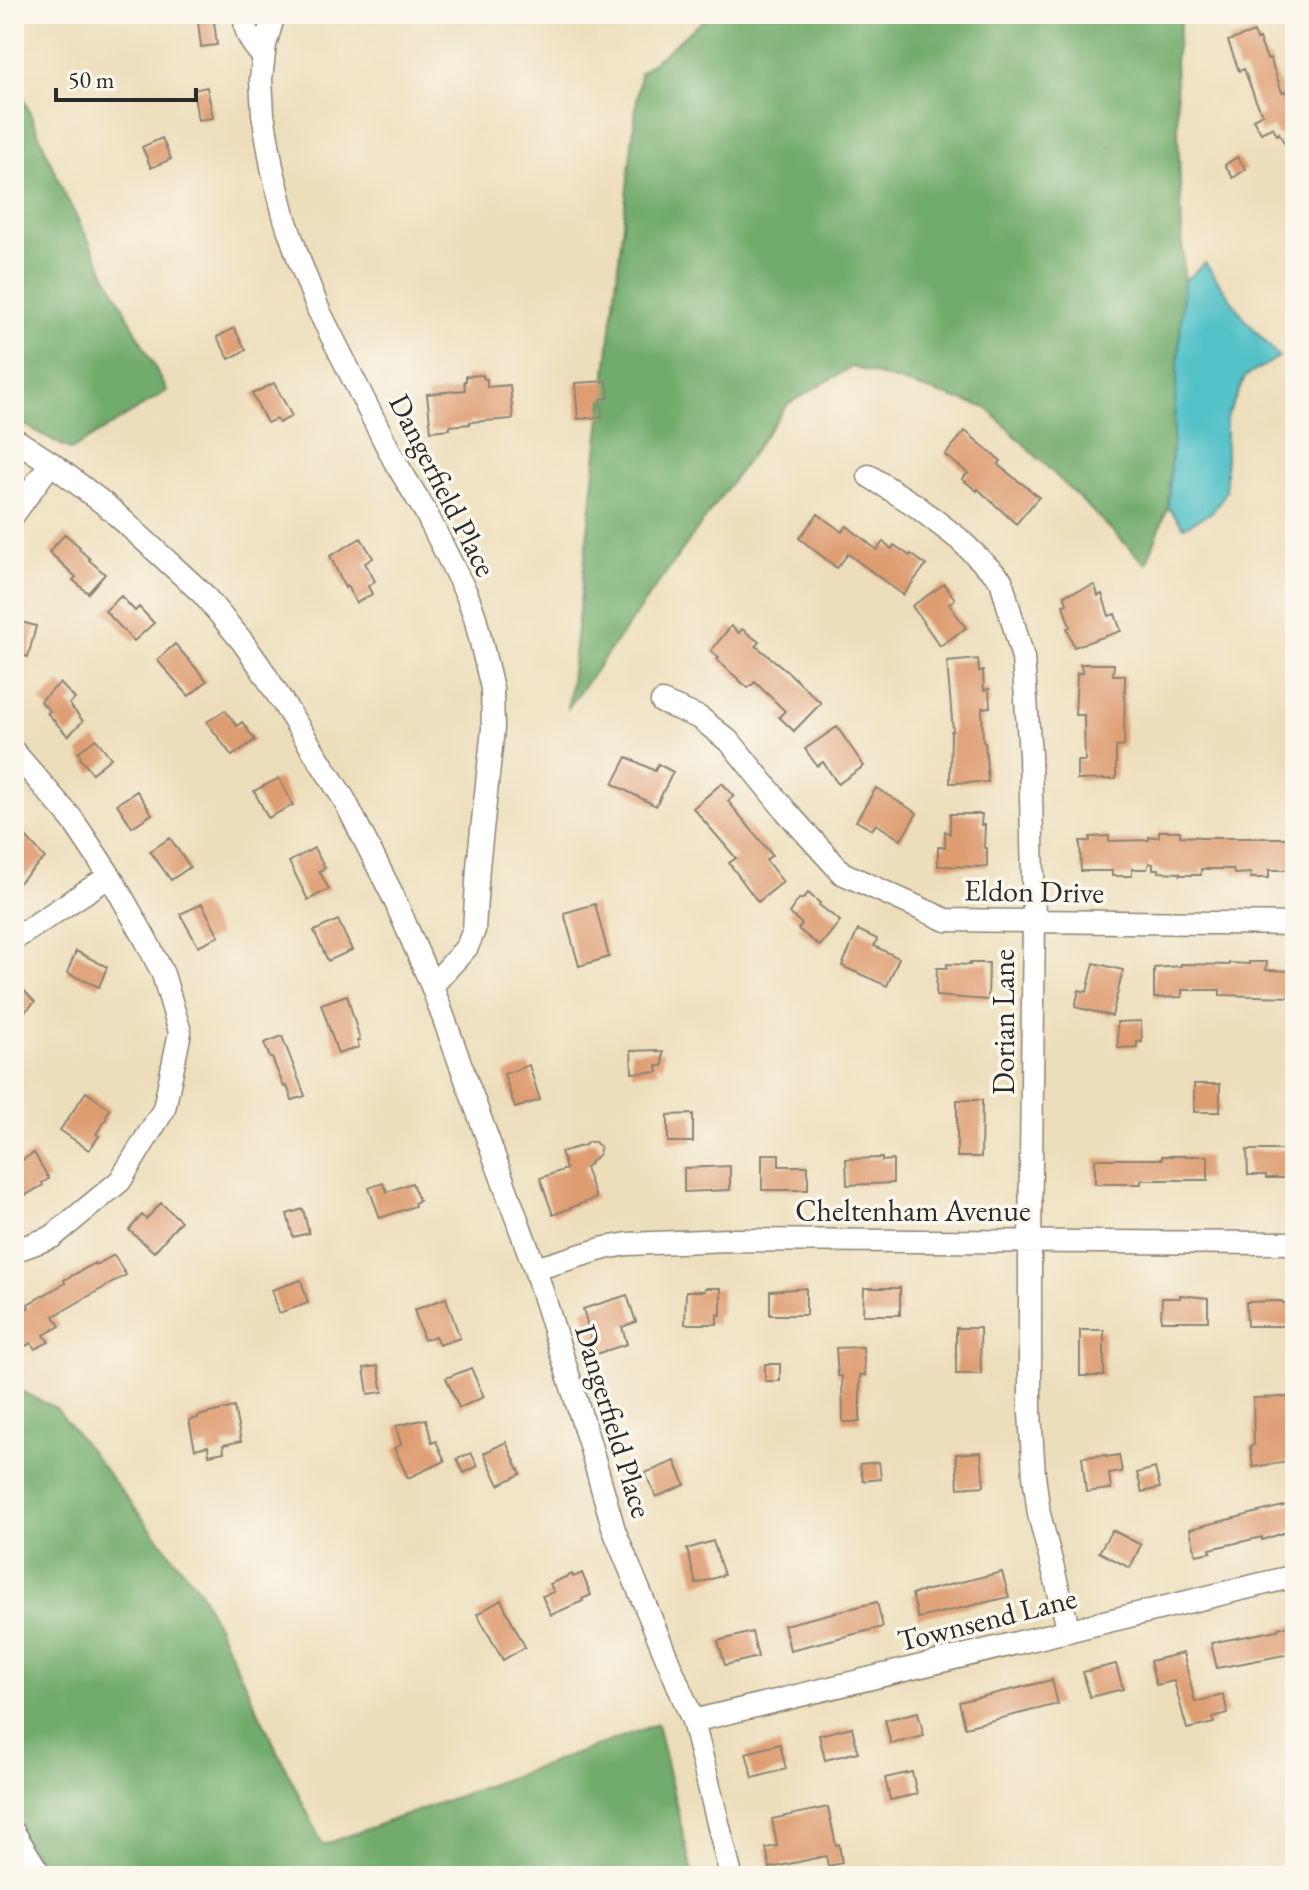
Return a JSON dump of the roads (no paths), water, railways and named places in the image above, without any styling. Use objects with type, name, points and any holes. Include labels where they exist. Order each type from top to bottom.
[{"type":"street","points":[[245,14],[247,33],[263,56]]},
{"type":"street","name":"Dangerfield Place","points":[[274,14],[263,56],[261,79],[272,167],[285,219],[319,311],[467,595],[492,688],[493,729],[474,930],[467,947],[432,986]]},
{"type":"street","name":"Dangerfield Place","points":[[14,439],[107,506],[167,559],[203,594],[242,641],[344,799],[393,896],[432,986],[535,1269],[614,1530],[693,1721],[731,1876]]},
{"type":"street","points":[[14,514],[51,463]]},
{"type":"street","name":"Dorian Lane","points":[[869,476],[915,505],[959,539],[1001,580],[1023,658],[1030,755],[1034,921],[1030,1413],[1039,1514],[1069,1631]]},
{"type":"street","name":"Eldon Drive","points":[[662,702],[700,718],[731,743],[842,873],[946,920],[1295,924]]},
{"type":"street","points":[[14,752],[72,819],[110,876],[163,974],[180,1032],[164,1109],[120,1181],[52,1237],[14,1251]]},
{"type":"street","points":[[14,939],[110,876]]},
{"type":"street","name":"Cheltenham Avenue","points":[[535,1269],[605,1248],[659,1242],[774,1239],[1295,1243]]},
{"type":"street","name":"Townsend Lane","points":[[693,1721],[1295,1576]]},
{"type":"street","points":[[14,1833],[41,1876]]},
{"type":"water","points":[[1205,263],[1246,320],[1279,357],[1245,377],[1226,419],[1226,492],[1212,512],[1184,527],[1168,507],[1184,281]]}]
